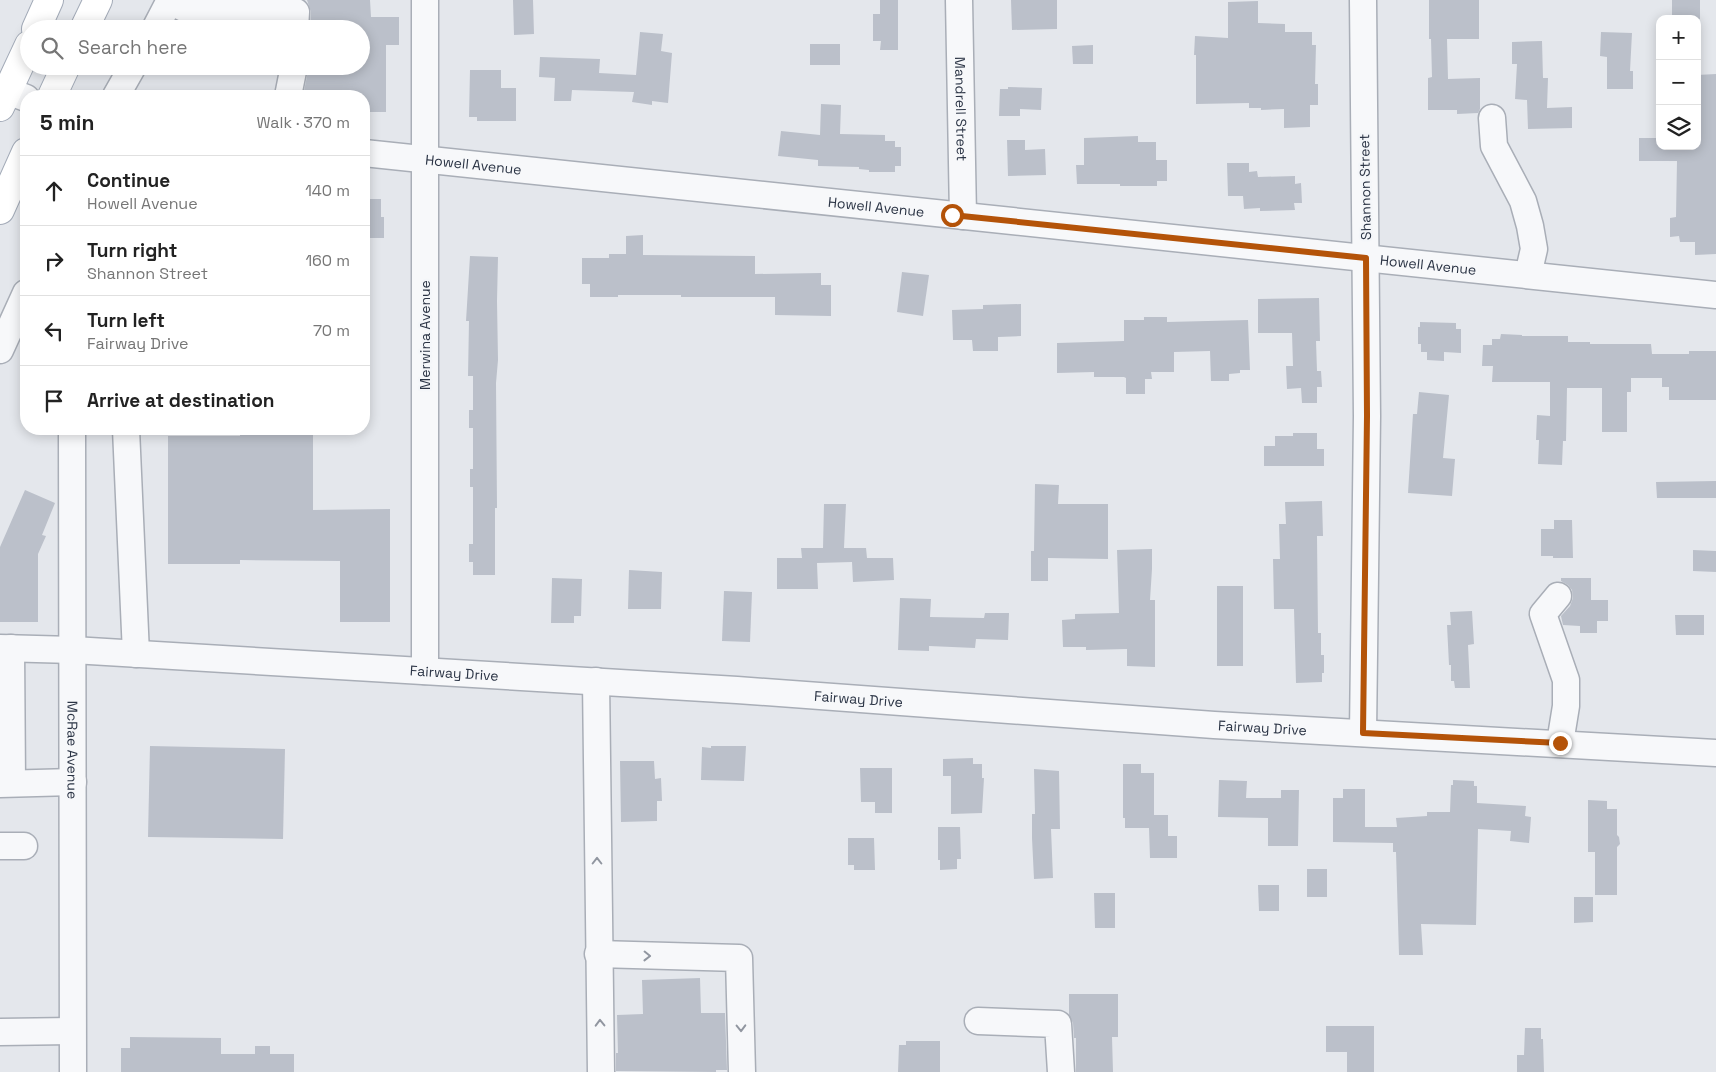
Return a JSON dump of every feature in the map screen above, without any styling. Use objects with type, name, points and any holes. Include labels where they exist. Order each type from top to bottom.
[{"type":"main road","points":[[40,20],[49,0]]},
{"type":"main road","points":[[88,20],[98,0]]},
{"type":"main road","points":[[8,96],[20,67]]},
{"type":"main road","points":[[55,90],[62,75]]},
{"type":"main road","points":[[0,210],[20,165]]},
{"type":"street","points":[[160,20],[170,0],[190,11],[222,5],[296,12],[296,20]]},
{"type":"street","name":"Merwina Avenue","points":[[425,0],[425,671]]},
{"type":"street","name":"Mandrell Street","points":[[959,0],[963,216]]},
{"type":"street","name":"Shannon Street","points":[[1363,0],[1367,416],[1363,733]]},
{"type":"street","points":[[119,90],[128,75]]},
{"type":"street","points":[[289,90],[292,75]]},
{"type":"street","points":[[1492,118],[1494,146],[1522,201],[1530,226],[1534,249],[1528,275]]},
{"type":"street","name":"Howell Avenue","points":[[370,154],[1716,295]]},
{"type":"street","points":[[0,350],[20,306]]},
{"type":"street","name":"McRae Avenue","points":[[72,435],[73,1072]]},
{"type":"street","points":[[126,435],[136,654]]},
{"type":"street","points":[[1558,596],[1543,614],[1566,680],[1566,706],[1560,743]]},
{"type":"street","points":[[6,648],[6,784],[73,782]]},
{"type":"street","name":"Fairway Drive","points":[[6,648],[73,650],[596,681],[1204,724],[1716,753]]},
{"type":"street","points":[[596,681],[601,1072]]},
{"type":"street","points":[[598,954],[739,958],[742,1072]]},
{"type":"street","points":[[978,1021],[1058,1024],[1061,1072]]},
{"type":"street","points":[[0,1032],[72,1031]]},
{"type":"building","points":[[307,0],[370,0],[371,17],[399,17],[399,45],[386,45],[386,112],[370,112],[370,90],[304,90],[307,75],[370,75],[370,20],[311,20],[311,12]]},
{"type":"building","points":[[513,0],[533,0],[534,34],[514,35]]},
{"type":"building","points":[[880,0],[898,0],[898,50],[880,50],[881,41],[873,41],[873,14],[880,14]]},
{"type":"building","points":[[1011,0],[1057,0],[1057,29],[1012,30]]},
{"type":"building","points":[[1429,0],[1479,0],[1479,39],[1447,39],[1448,79],[1480,78],[1480,109],[1478,113],[1457,114],[1457,110],[1428,110],[1428,78],[1432,77],[1431,39],[1429,39]]},
{"type":"building","points":[[1672,0],[1700,0],[1700,15],[1672,15]]},
{"type":"building","points":[[1258,1],[1258,23],[1285,24],[1285,32],[1312,32],[1312,45],[1316,45],[1315,84],[1318,84],[1318,105],[1310,105],[1310,127],[1284,128],[1284,109],[1261,110],[1261,108],[1249,108],[1249,103],[1196,104],[1195,36],[1228,38],[1228,2]]},
{"type":"building","points":[[640,32],[663,34],[661,51],[672,53],[668,103],[652,101],[652,105],[632,102],[634,92],[572,90],[571,101],[554,101],[555,78],[539,77],[540,57],[600,59],[599,73],[636,75]]},
{"type":"building","points":[[1601,32],[1632,33],[1630,71],[1633,71],[1633,89],[1607,89],[1607,57],[1600,56]]},
{"type":"building","points":[[1542,41],[1543,78],[1548,78],[1547,108],[1572,107],[1572,128],[1528,129],[1527,100],[1515,99],[1517,64],[1512,64],[1512,42]]},
{"type":"building","points":[[810,44],[840,44],[840,65],[810,65]]},
{"type":"building","points":[[1093,45],[1093,64],[1073,64],[1072,46]]},
{"type":"building","points":[[470,70],[501,70],[501,88],[516,88],[516,121],[477,121],[477,117],[469,117]]},
{"type":"building","points":[[1716,74],[1716,254],[1695,255],[1695,242],[1680,242],[1679,236],[1670,237],[1670,218],[1676,217],[1677,161],[1639,161],[1639,138],[1656,138],[1656,150],[1701,150],[1701,75]]},
{"type":"building","points":[[1008,87],[1042,88],[1041,110],[1020,109],[1020,116],[999,116],[1000,89],[1008,89]]},
{"type":"building","points":[[821,104],[841,105],[840,134],[885,135],[885,141],[895,141],[895,147],[901,147],[901,166],[895,166],[895,172],[869,172],[869,170],[859,169],[859,167],[818,166],[818,160],[778,156],[781,131],[820,135]]},
{"type":"building","points":[[1138,136],[1138,142],[1156,142],[1156,160],[1167,160],[1167,181],[1157,181],[1157,186],[1077,184],[1076,165],[1084,165],[1084,138]]},
{"type":"building","points":[[1007,140],[1025,140],[1025,150],[1045,149],[1046,175],[1008,176]]},
{"type":"building","points":[[1227,163],[1249,163],[1249,172],[1257,171],[1258,177],[1295,176],[1295,184],[1301,183],[1302,203],[1294,203],[1295,210],[1260,211],[1260,208],[1244,209],[1243,196],[1228,196]]},
{"type":"building","points":[[370,199],[381,199],[381,217],[384,217],[384,238],[370,238]]},
{"type":"building","points":[[643,235],[643,255],[755,256],[755,274],[821,273],[821,285],[831,285],[831,316],[775,315],[775,297],[618,295],[618,297],[590,297],[590,284],[582,284],[582,258],[609,258],[609,254],[626,254],[626,236]]},
{"type":"building","points":[[470,256],[498,257],[495,575],[473,575],[473,562],[469,562],[469,544],[473,544],[473,487],[470,487],[470,469],[473,469],[473,428],[469,428],[469,410],[473,410],[473,376],[468,376],[469,321],[466,321]]},
{"type":"building","points":[[902,272],[929,275],[923,316],[897,312]]},
{"type":"building","points":[[1319,298],[1320,341],[1316,341],[1317,371],[1321,371],[1322,387],[1317,387],[1317,403],[1302,403],[1301,388],[1287,389],[1286,366],[1293,366],[1292,333],[1258,333],[1258,299]]},
{"type":"building","points":[[1021,304],[1021,336],[998,337],[998,351],[973,351],[972,340],[953,340],[952,310],[983,309],[983,305]]},
{"type":"building","points":[[1144,317],[1167,317],[1167,322],[1248,320],[1250,370],[1240,370],[1240,373],[1229,374],[1229,381],[1211,381],[1210,351],[1174,352],[1174,372],[1151,372],[1152,379],[1145,379],[1145,394],[1126,394],[1126,378],[1124,377],[1094,377],[1094,372],[1057,373],[1057,343],[1124,341],[1124,320],[1144,320]]},
{"type":"building","points":[[1420,322],[1456,323],[1456,329],[1461,329],[1461,353],[1444,352],[1444,361],[1427,360],[1427,352],[1421,352],[1421,344],[1418,344],[1418,327],[1420,327]]},
{"type":"building","points":[[1501,334],[1568,336],[1568,342],[1590,342],[1590,344],[1651,344],[1652,354],[1689,354],[1689,351],[1716,351],[1716,400],[1669,400],[1669,387],[1662,387],[1662,378],[1631,378],[1631,392],[1627,392],[1627,432],[1602,432],[1602,388],[1567,388],[1566,441],[1563,441],[1562,465],[1538,464],[1539,440],[1536,440],[1537,415],[1550,416],[1550,382],[1492,382],[1493,366],[1482,366],[1483,345],[1492,345],[1492,339],[1500,339]]},
{"type":"building","points":[[1419,392],[1449,395],[1443,458],[1455,459],[1452,496],[1408,493],[1413,414],[1417,414]]},
{"type":"building","points":[[1293,433],[1317,433],[1317,449],[1324,449],[1324,466],[1264,466],[1264,446],[1275,446],[1275,436],[1293,436]]},
{"type":"building","points":[[313,435],[313,510],[390,509],[390,622],[340,622],[340,561],[240,560],[240,564],[168,564],[168,436]]},
{"type":"building","points":[[1716,481],[1716,498],[1657,498],[1656,482]]},
{"type":"building","points":[[1035,484],[1059,485],[1058,504],[1108,504],[1108,559],[1048,558],[1048,581],[1031,581],[1031,551],[1034,551]]},
{"type":"building","points":[[25,490],[55,503],[42,535],[46,536],[38,554],[38,622],[0,622],[0,547]]},
{"type":"building","points":[[1322,501],[1323,536],[1317,536],[1318,633],[1321,633],[1321,655],[1324,655],[1324,673],[1322,673],[1322,682],[1296,683],[1294,609],[1274,609],[1273,559],[1280,559],[1279,524],[1286,524],[1285,502]]},
{"type":"building","points":[[824,504],[846,504],[844,548],[866,548],[867,558],[893,558],[894,580],[853,582],[852,562],[817,563],[818,589],[777,589],[777,558],[802,558],[801,548],[823,548]]},
{"type":"building","points":[[1554,520],[1572,520],[1573,558],[1541,556],[1541,529],[1554,529]]},
{"type":"building","points":[[1152,549],[1150,600],[1155,600],[1155,667],[1127,666],[1127,649],[1086,650],[1086,647],[1063,647],[1062,620],[1075,619],[1075,614],[1119,613],[1117,550]]},
{"type":"building","points":[[1693,550],[1716,551],[1716,572],[1693,571]]},
{"type":"building","points":[[629,570],[662,572],[661,609],[628,609]]},
{"type":"building","points":[[552,578],[582,579],[581,616],[574,616],[574,623],[551,623]]},
{"type":"building","points":[[1561,578],[1591,578],[1591,600],[1608,600],[1608,621],[1597,621],[1597,633],[1580,633],[1580,626],[1563,625],[1561,616],[1570,606],[1573,598],[1572,590],[1561,581]]},
{"type":"building","points":[[1217,586],[1243,586],[1243,666],[1217,666]]},
{"type":"building","points":[[724,591],[752,592],[750,642],[722,641]]},
{"type":"building","points":[[900,598],[931,599],[930,617],[984,618],[985,613],[1009,613],[1008,640],[976,639],[975,648],[929,646],[929,651],[898,650]]},
{"type":"building","points":[[1472,611],[1474,644],[1468,645],[1470,688],[1455,688],[1454,681],[1451,681],[1447,625],[1451,625],[1450,612]]},
{"type":"building","points":[[1675,615],[1704,615],[1704,635],[1676,635]]},
{"type":"building","points":[[150,746],[285,749],[283,839],[148,837]]},
{"type":"building","points":[[711,746],[746,746],[744,781],[701,780],[702,747],[711,748]]},
{"type":"building","points":[[973,758],[973,764],[982,764],[982,778],[984,778],[982,813],[951,814],[951,776],[943,776],[943,759]]},
{"type":"building","points":[[620,761],[654,761],[655,779],[661,778],[662,801],[657,801],[657,821],[621,822]]},
{"type":"building","points":[[1123,764],[1141,764],[1141,773],[1154,773],[1154,815],[1168,815],[1168,836],[1177,836],[1177,858],[1150,858],[1149,828],[1125,828],[1125,818],[1123,818]]},
{"type":"building","points":[[860,768],[892,768],[892,813],[875,813],[875,802],[861,802]]},
{"type":"building","points":[[1034,769],[1059,771],[1060,829],[1051,829],[1053,878],[1034,879],[1032,814],[1035,814]]},
{"type":"building","points":[[1219,780],[1247,781],[1246,798],[1281,798],[1281,790],[1299,790],[1298,846],[1268,846],[1268,818],[1218,817]]},
{"type":"building","points":[[1453,780],[1474,781],[1474,786],[1477,786],[1477,803],[1526,806],[1525,816],[1531,817],[1529,843],[1510,841],[1511,831],[1478,829],[1476,925],[1421,924],[1423,955],[1399,955],[1396,852],[1393,852],[1393,843],[1333,842],[1333,798],[1343,798],[1343,789],[1365,789],[1365,827],[1397,827],[1396,818],[1427,816],[1427,812],[1450,812],[1451,785],[1453,785]]},
{"type":"building","points":[[1588,800],[1607,801],[1607,809],[1617,809],[1617,835],[1620,844],[1617,847],[1617,895],[1595,895],[1595,852],[1588,852]]},
{"type":"building","points":[[938,827],[960,827],[961,859],[957,859],[957,869],[940,870],[940,860],[938,860]]},
{"type":"building","points":[[848,838],[874,838],[875,870],[854,870],[854,865],[848,865]]},
{"type":"building","points":[[1307,869],[1327,869],[1327,897],[1307,897]]},
{"type":"building","points":[[1258,885],[1279,885],[1279,911],[1259,911]]},
{"type":"building","points":[[1094,893],[1115,893],[1115,928],[1095,928]]},
{"type":"building","points":[[1574,897],[1593,897],[1593,922],[1574,923]]},
{"type":"building","points":[[700,978],[701,1013],[725,1013],[727,1070],[716,1070],[716,1072],[616,1071],[616,1053],[618,1053],[617,1015],[643,1014],[642,980]]},
{"type":"building","points":[[1069,994],[1118,994],[1118,1037],[1112,1037],[1113,1072],[1076,1072],[1076,1038],[1074,1038],[1073,1023],[1069,1015]]},
{"type":"building","points":[[1326,1026],[1374,1026],[1374,1072],[1347,1072],[1347,1052],[1326,1052]]},
{"type":"building","points":[[1525,1028],[1541,1028],[1544,1072],[1517,1072],[1517,1055],[1524,1055]]},
{"type":"building","points":[[130,1037],[221,1038],[221,1054],[255,1054],[255,1046],[270,1046],[270,1054],[294,1054],[294,1072],[121,1072],[121,1048],[130,1048]]},
{"type":"building","points":[[906,1041],[940,1041],[940,1072],[898,1072],[899,1045],[906,1045]]},
{"type":"route","points":[[952,215],[1366,258],[1367,416],[1363,733],[1560,743]]}]
